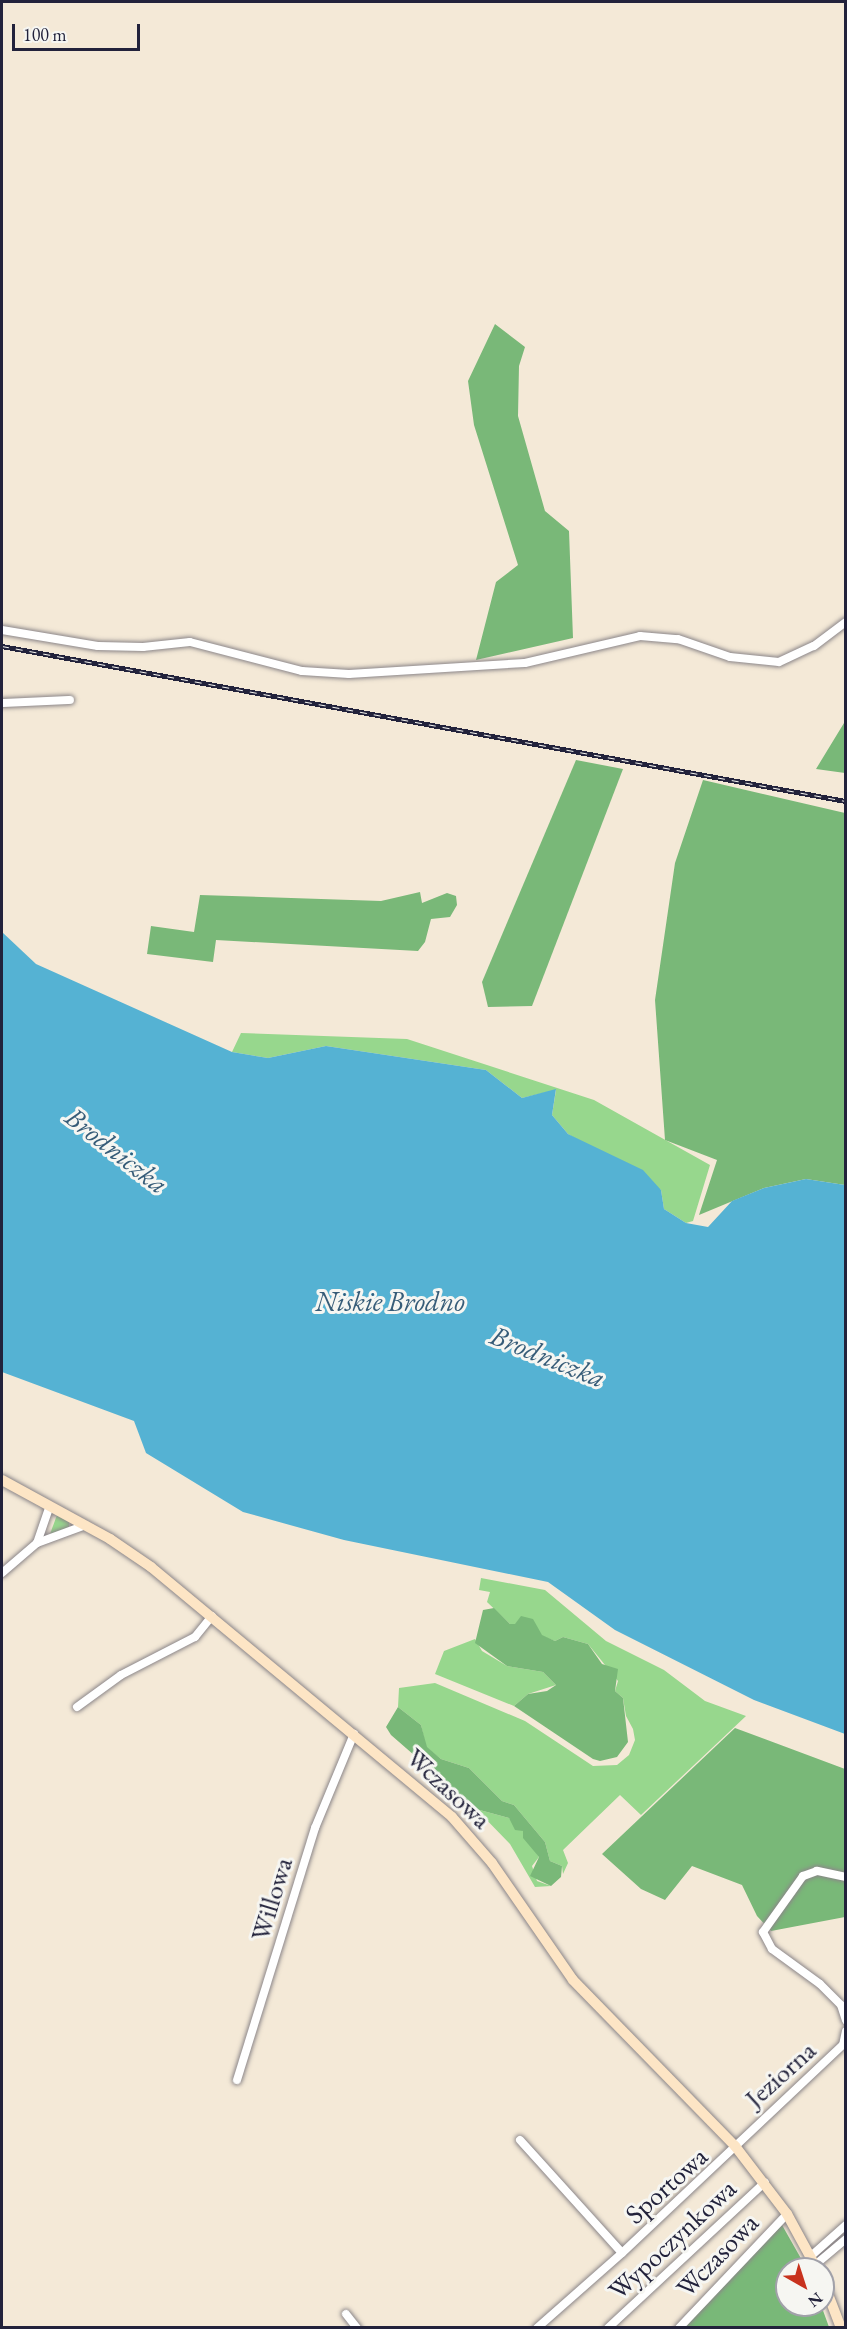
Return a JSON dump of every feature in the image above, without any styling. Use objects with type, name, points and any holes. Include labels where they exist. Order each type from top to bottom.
[{"type":"street","points":[[2,630],[98,646],[143,647],[189,642],[302,671],[349,674],[525,663],[640,636],[678,639],[750,661],[779,662],[814,646],[846,622]]},
{"type":"street","points":[[2,703],[70,700]]},
{"type":"street","name":"Wczasowa","points":[[2,1480],[86,1525],[137,1557],[212,1616],[430,1797],[474,1839],[573,1980],[735,2146],[765,2182],[787,2214],[811,2257]]},
{"type":"street","points":[[37,1543],[50,1506]]},
{"type":"street","points":[[2,1573],[37,1543],[86,1525]]},
{"type":"street","points":[[77,1707],[120,1675],[195,1637],[212,1616]]},
{"type":"street","name":"Willowa","points":[[237,2080],[315,1828],[354,1734]]},
{"type":"street","points":[[846,1878],[817,1871],[803,1876],[764,1932],[772,1949],[820,1984],[841,2005],[846,2020]]},
{"type":"street","name":"Jeziorna","points":[[735,2146],[843,2045],[846,2031]]},
{"type":"street","name":"Sportowa","points":[[520,2140],[622,2253]]},
{"type":"street","name":"Sportowa","points":[[537,2328],[729,2156],[735,2146]]},
{"type":"street","name":"Wypoczynkowa","points":[[608,2328],[765,2182]]},
{"type":"street","name":"Wczasowa","points":[[679,2328],[787,2214]]},
{"type":"street","points":[[819,2257],[846,2225]]},
{"type":"street","points":[[822,2257],[846,2239]]},
{"type":"street","points":[[835,2312],[841,2328]]},
{"type":"street","points":[[346,2314],[357,2328]]},
{"type":"green space","points":[[495,324],[525,347],[519,366],[518,416],[545,511],[569,531],[573,638],[476,660],[496,582],[518,565],[474,425],[468,381]]},
{"type":"green space","points":[[845,720],[845,773],[816,769],[844,723]]},
{"type":"green space","points":[[576,760],[623,769],[532,1006],[488,1007],[482,982]]},
{"type":"green space","points":[[703,780],[845,813],[845,1185],[806,1179],[764,1188],[699,1215],[717,1160],[665,1140],[655,1000],[675,863]]},
{"type":"green space","points":[[420,892],[422,903],[447,893],[456,896],[457,905],[450,917],[431,919],[425,942],[418,951],[216,940],[213,962],[147,954],[151,926],[194,932],[200,895],[381,901]]},
{"type":"green space","points":[[241,1033],[407,1039],[594,1100],[710,1165],[693,1221],[686,1223],[664,1209],[661,1190],[568,1134],[552,1115],[556,1090],[522,1098],[486,1070],[326,1046],[268,1058],[232,1052]]},
{"type":"green space","points":[[57,1515],[69,1521],[69,1528],[50,1534]]},
{"type":"green space","points":[[481,1578],[545,1590],[606,1641],[664,1670],[705,1701],[746,1716],[641,1815],[620,1795],[563,1850],[568,1863],[563,1874],[562,1866],[550,1861],[545,1842],[514,1805],[502,1801],[469,1768],[441,1759],[426,1747],[421,1725],[398,1707],[399,1688],[435,1683],[525,1721],[593,1766],[617,1765],[629,1755],[635,1740],[633,1729],[626,1716],[623,1698],[615,1691],[618,1681],[588,1644],[563,1637],[555,1641],[510,1624],[487,1602],[490,1592],[479,1590]]},
{"type":"green space","points":[[494,1608],[510,1624],[515,1624],[521,1616],[533,1619],[542,1635],[555,1641],[563,1637],[588,1644],[602,1664],[618,1669],[615,1691],[623,1698],[628,1742],[617,1757],[600,1761],[593,1759],[514,1706],[528,1694],[547,1691],[556,1685],[543,1672],[507,1666],[475,1643],[483,1610]]},
{"type":"green space","points":[[475,1639],[482,1651],[507,1666],[543,1672],[556,1685],[528,1694],[514,1706],[435,1674],[444,1651]]},
{"type":"green space","points":[[398,1707],[421,1725],[427,1747],[441,1759],[469,1768],[502,1801],[514,1805],[545,1842],[550,1861],[562,1866],[561,1877],[551,1886],[530,1876],[539,1857],[523,1838],[523,1831],[515,1830],[509,1818],[476,1809],[391,1735],[386,1727]]},
{"type":"green space","points":[[735,1728],[845,1769],[845,1917],[771,1931],[757,1916],[742,1885],[692,1866],[665,1900],[641,1889],[602,1854]]},
{"type":"green space","points":[[476,1809],[509,1818],[523,1831],[539,1857],[532,1866],[537,1881],[551,1886],[535,1887],[510,1844]]},
{"type":"green space","points":[[782,2225],[800,2257],[775,2257],[775,2317],[825,2317],[829,2327],[683,2328]]},
{"type":"water","name":"Niskie Brodno","points":[[2,932],[36,964],[232,1052],[268,1058],[326,1046],[486,1070],[522,1098],[556,1089],[552,1115],[568,1134],[643,1170],[661,1190],[664,1209],[686,1223],[708,1227],[732,1201],[764,1188],[806,1179],[845,1185],[845,1734],[754,1700],[615,1630],[548,1582],[344,1540],[243,1512],[146,1453],[134,1421],[2,1372]]},
{"type":"railway","points":[[2,646],[846,801]]},
{"type":"water label","name":"Brodniczka","points":[[117,1150]]},
{"type":"water label","name":"Brodniczka","points":[[548,1356]]}]
